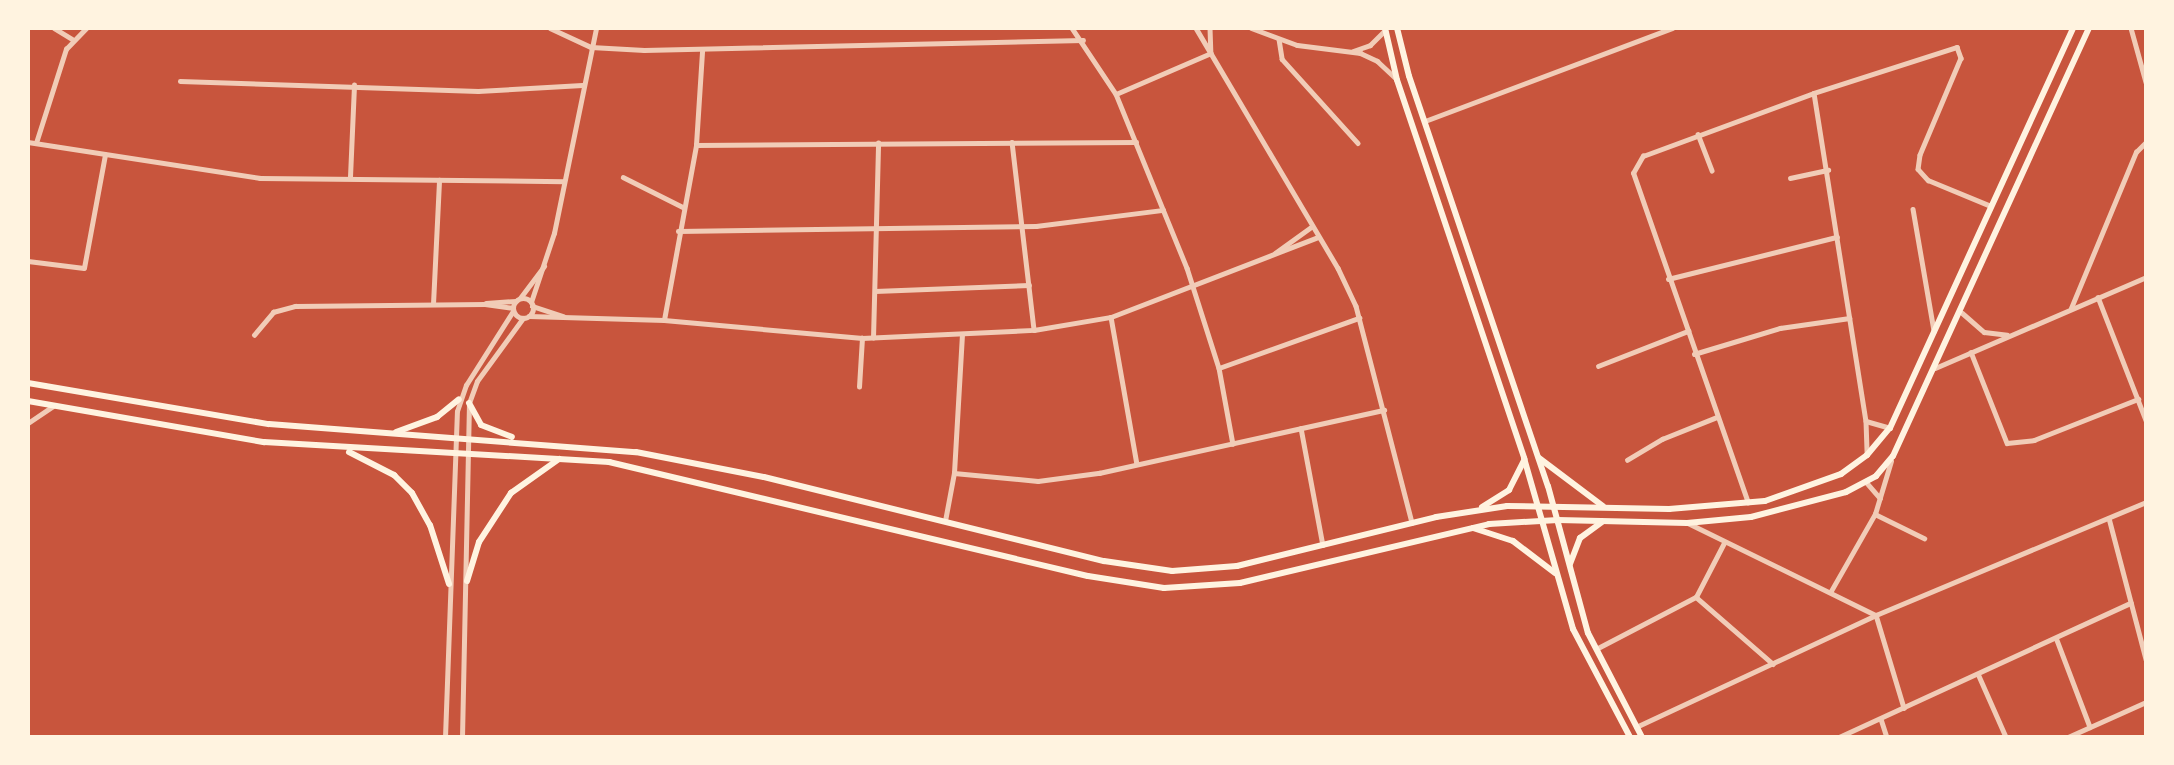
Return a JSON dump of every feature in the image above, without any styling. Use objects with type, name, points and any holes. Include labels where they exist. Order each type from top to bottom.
[{"type":"main road","points":[[1397,28],[1424,122],[1539,457],[1595,649],[1642,737]]},
{"type":"main road","points":[[28,383],[269,424],[621,449],[706,464],[1104,561],[1172,571],[1237,566],[1412,523],[1477,510],[1537,505],[1669,509],[1748,503],[1826,482],[1867,455],[1890,428],[1935,335],[2073,28]]},
{"type":"main road","points":[[28,401],[264,442],[344,449],[560,458],[657,471],[1088,576],[1164,588],[1240,583],[1472,527],[1541,520],[1687,523],[1772,512],[1867,483],[1893,456],[1962,313],[2089,28]]},
{"type":"main road","points":[[1385,29],[1397,80],[1524,458],[1555,573],[1580,646],[1630,737]]},
{"type":"main road","points":[[2022,143],[2035,149]]},
{"type":"main road","points":[[393,433],[437,417],[459,399]]},
{"type":"main road","points":[[469,403],[481,425],[520,440]]},
{"type":"main road","points":[[344,449],[394,474],[412,493],[430,525],[449,584]]},
{"type":"main road","points":[[1539,457],[1605,507]]},
{"type":"main road","points":[[467,581],[479,541],[510,493],[560,458]]},
{"type":"main road","points":[[1477,510],[1509,490],[1524,458]]},
{"type":"main road","points":[[1569,566],[1580,538],[1603,521]]},
{"type":"main road","points":[[1472,527],[1513,541],[1555,573]]},
{"type":"street","points":[[54,28],[72,39]]},
{"type":"street","points":[[36,143],[72,39],[86,28]]},
{"type":"street","points":[[550,28],[591,47],[702,50],[1083,40]]},
{"type":"street","points":[[463,737],[469,403],[477,381],[526,317],[544,266],[596,28]]},
{"type":"street","points":[[1072,28],[1083,40],[1116,94],[1194,287],[1219,368],[1233,444]]},
{"type":"street","points":[[1196,28],[1311,227],[1338,268],[1359,317],[1412,523]]},
{"type":"street","points":[[1210,28],[1211,53]]},
{"type":"street","points":[[1251,28],[1279,39],[1350,51],[1377,61],[1397,80]]},
{"type":"street","points":[[1261,28],[1269,35]]},
{"type":"street","points":[[1424,122],[1672,28]]},
{"type":"street","points":[[2131,28],[2146,82]]},
{"type":"street","points":[[1350,51],[1370,45],[1385,29]]},
{"type":"street","points":[[1279,39],[1282,59],[1358,143]]},
{"type":"street","points":[[1748,503],[1634,186],[1634,167],[1643,156],[1814,93],[1957,47],[1961,58],[1920,155],[1919,169],[1928,180],[1993,206]]},
{"type":"street","points":[[664,320],[678,231],[696,145],[702,50]]},
{"type":"street","points":[[1116,94],[1211,53]]},
{"type":"street","points":[[180,81],[492,91],[525,85],[582,85]]},
{"type":"street","points":[[350,177],[354,85]]},
{"type":"street","points":[[1814,93],[1866,421],[1867,455]]},
{"type":"street","points":[[1698,134],[1712,170]]},
{"type":"street","points":[[28,142],[260,178],[564,181]]},
{"type":"street","points":[[1012,142],[1034,330]]},
{"type":"street","points":[[696,145],[1136,142]]},
{"type":"street","points":[[2071,308],[2136,152],[2146,142]]},
{"type":"street","points":[[873,338],[878,143]]},
{"type":"street","points":[[28,261],[83,268],[105,155]]},
{"type":"street","points":[[1790,178],[1828,170]]},
{"type":"street","points":[[623,177],[683,207]]},
{"type":"street","points":[[433,304],[439,180]]},
{"type":"street","points":[[1913,209],[1935,335]]},
{"type":"street","points":[[678,231],[1023,225],[1163,210]]},
{"type":"street","points":[[1272,256],[1311,227]]},
{"type":"street","points":[[485,304],[513,310],[526,317],[664,320],[862,338],[1034,330],[1111,317],[1318,237]]},
{"type":"street","points":[[1668,279],[1837,237]]},
{"type":"street","points":[[445,737],[453,454],[459,399],[518,300],[544,266]]},
{"type":"street","points":[[1935,368],[2146,277]]},
{"type":"street","points":[[874,291],[1029,285]]},
{"type":"street","points":[[2098,297],[2146,420]]},
{"type":"street","points":[[254,335],[268,316],[287,307],[485,304],[518,300],[564,316]]},
{"type":"street","points":[[1962,313],[1984,332],[2007,335]]},
{"type":"street","points":[[1111,317],[1137,465]]},
{"type":"street","points":[[1219,368],[1359,317]]},
{"type":"street","points":[[1694,354],[1780,328],[1849,318]]},
{"type":"street","points":[[1598,366],[1688,331]]},
{"type":"street","points":[[945,521],[954,473],[962,335]]},
{"type":"street","points":[[859,387],[862,338]]},
{"type":"street","points":[[1970,351],[2007,443],[2034,440],[2138,399]]},
{"type":"street","points":[[28,423],[53,406]]},
{"type":"street","points":[[954,473],[1038,481],[1137,465],[1384,410]]},
{"type":"street","points":[[1627,460],[1662,439],[1717,417]]},
{"type":"street","points":[[1866,421],[1890,428]]},
{"type":"street","points":[[1301,428],[1323,545]]},
{"type":"street","points":[[1831,591],[1875,514],[1893,456]]},
{"type":"street","points":[[1867,483],[1881,499]]},
{"type":"street","points":[[1636,727],[1876,615],[2146,502]]},
{"type":"street","points":[[1875,514],[1924,538]]},
{"type":"street","points":[[2109,517],[2146,659]]},
{"type":"street","points":[[1687,523],[1876,615],[1904,708]]},
{"type":"street","points":[[1595,649],[1696,597],[1724,543]]},
{"type":"street","points":[[1696,597],[1773,664]]},
{"type":"street","points":[[1839,737],[1979,676],[2131,603]]},
{"type":"street","points":[[2056,640],[2090,727]]},
{"type":"street","points":[[1979,676],[2006,737]]},
{"type":"street","points":[[2068,737],[2146,702]]},
{"type":"street","points":[[1881,719],[1887,737]]}]
